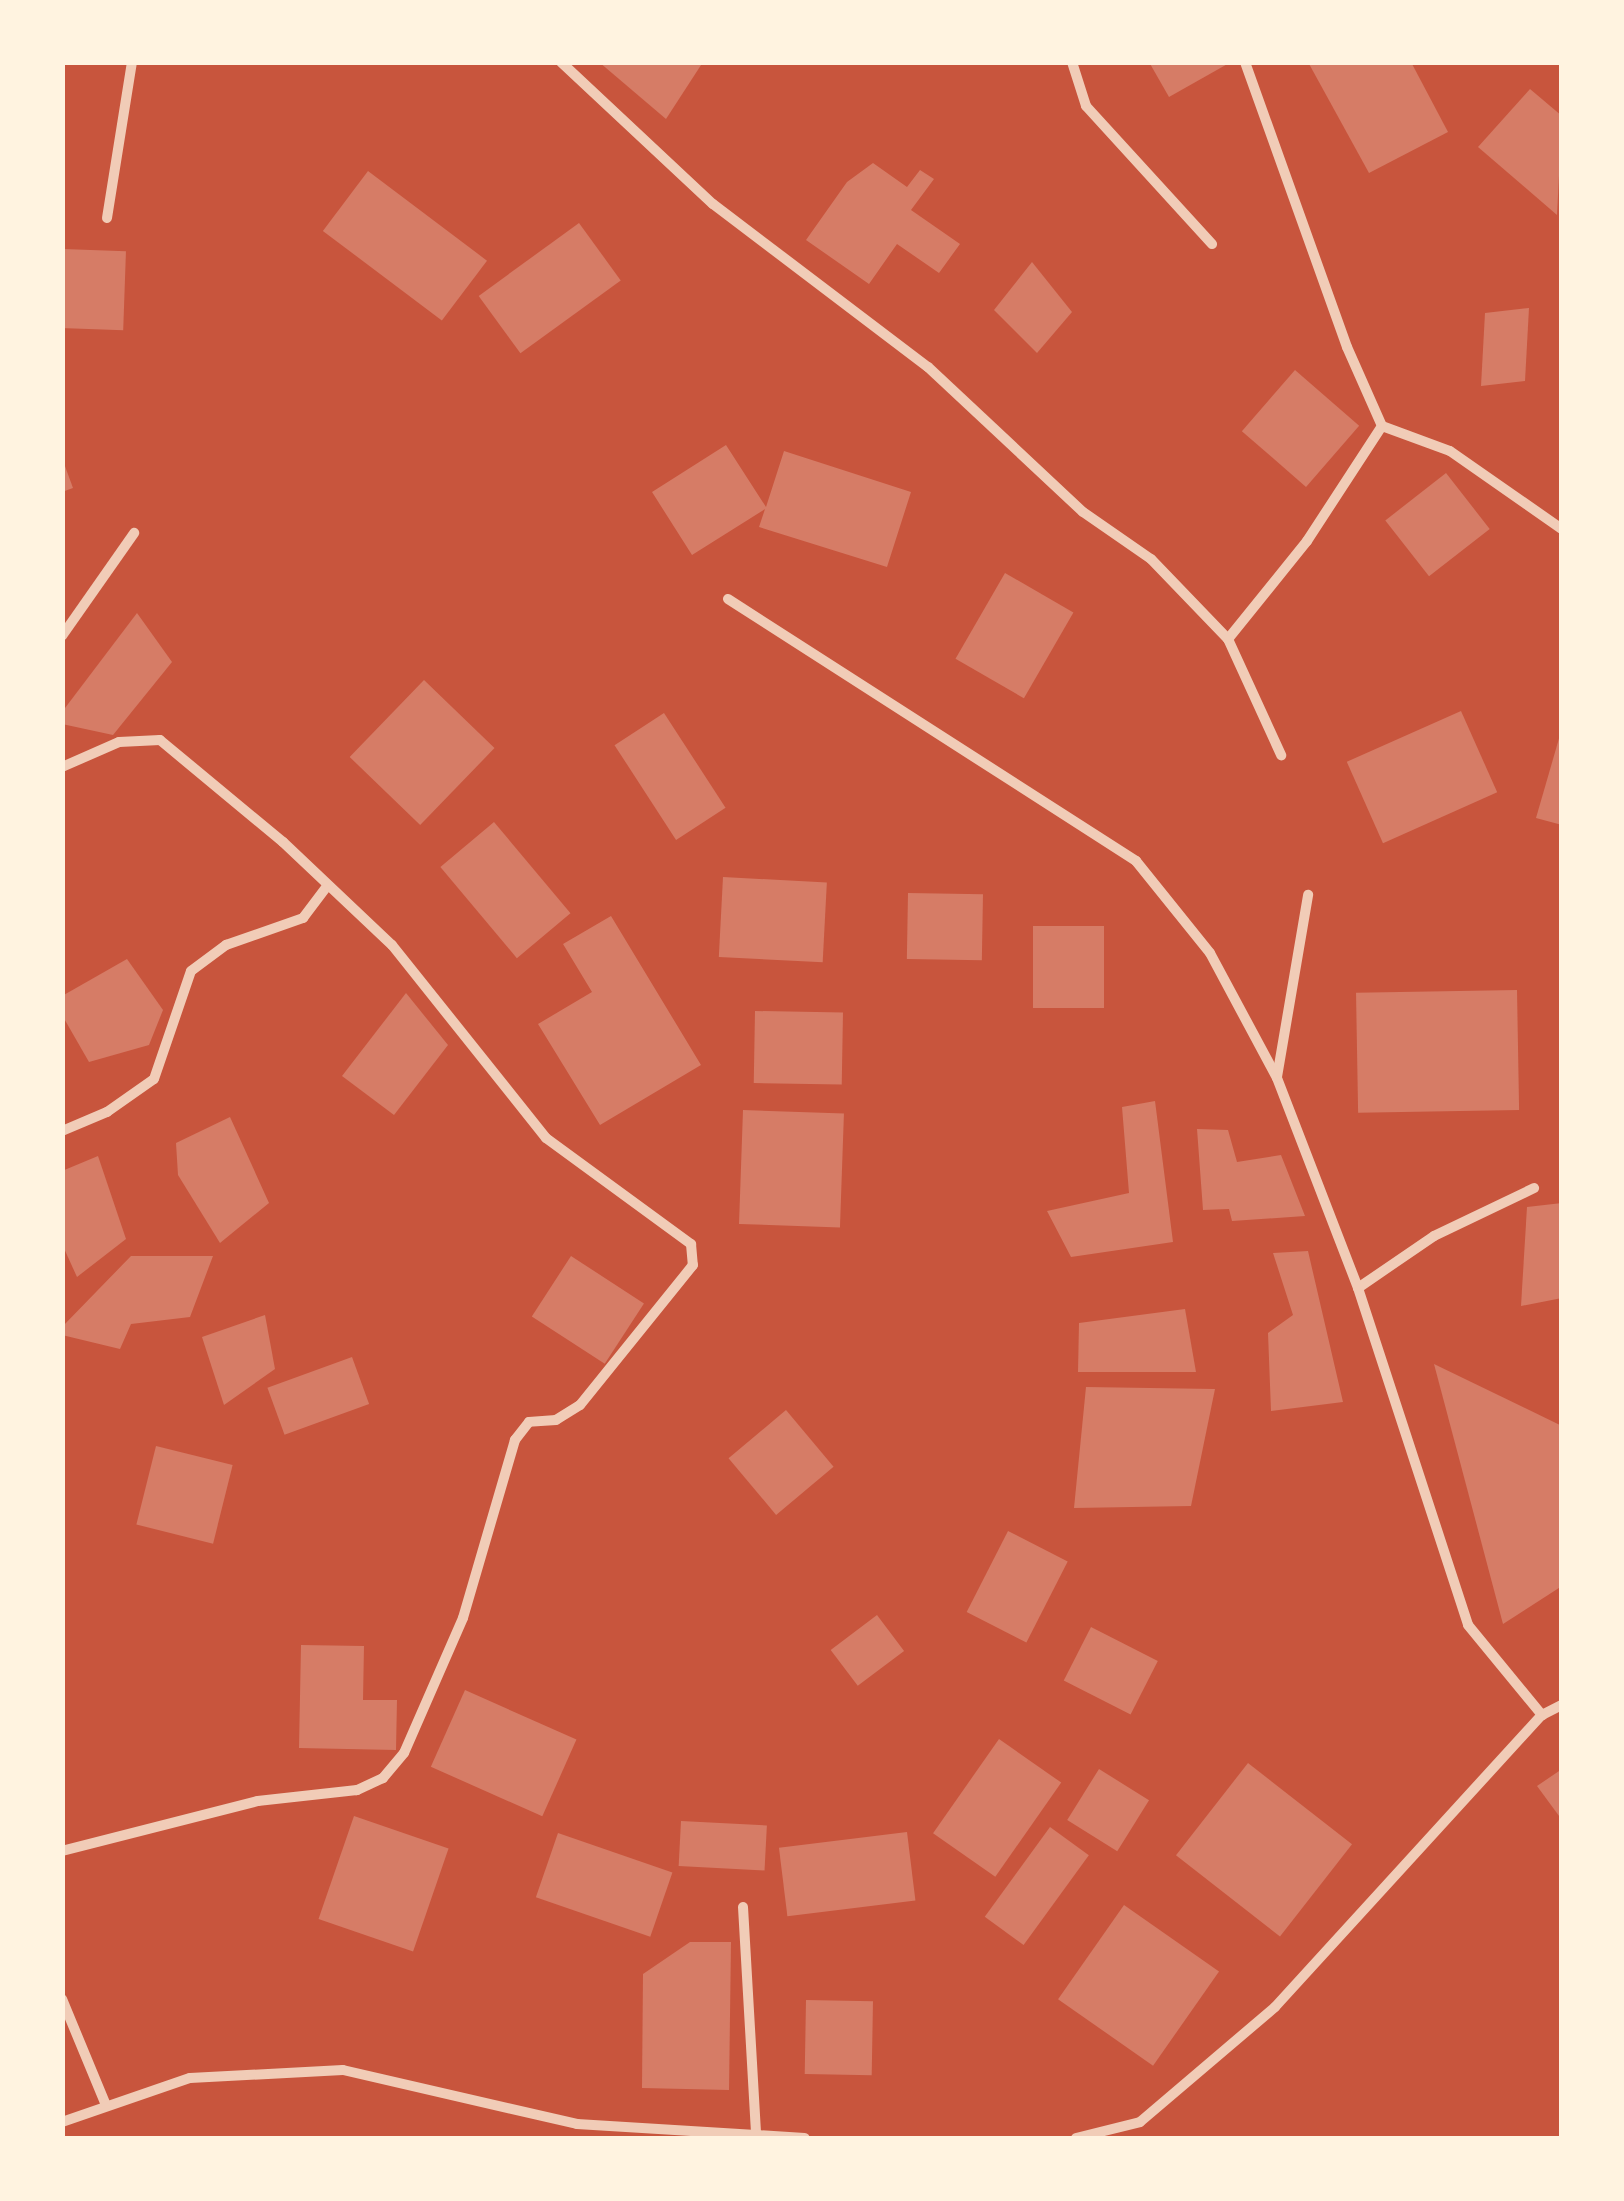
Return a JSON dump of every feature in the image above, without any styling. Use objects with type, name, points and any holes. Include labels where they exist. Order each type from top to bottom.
[{"type":"street","points":[[107,218],[132,62]]},
{"type":"street","points":[[561,62],[713,204],[928,366],[1082,512],[1151,559],[1228,639],[1281,755]]},
{"type":"street","points":[[1072,62],[1086,106],[1212,244]]},
{"type":"street","points":[[1246,62],[1347,347],[1382,426],[1450,451],[1562,529]]},
{"type":"street","points":[[1228,639],[1307,541],[1382,426]]},
{"type":"street","points":[[62,636],[134,534]]},
{"type":"street","points":[[728,598],[1136,862],[1210,953],[1277,1078],[1358,1288],[1468,1625],[1542,1716]]},
{"type":"street","points":[[62,767],[137,737],[160,740],[392,945],[546,1138],[691,1244],[693,1265],[580,1405],[556,1420],[529,1422],[515,1440],[463,1618],[404,1753],[383,1778],[357,1790],[258,1801],[62,1851]]},
{"type":"street","points":[[62,1131],[107,1112],[154,1079],[192,971],[226,945],[303,918],[328,885]]},
{"type":"street","points":[[1277,1078],[1308,896]]},
{"type":"street","points":[[1358,1288],[1434,1236],[1534,1188]]},
{"type":"street","points":[[1076,2138],[1140,2122],[1275,2006],[1542,1716],[1562,1706]]},
{"type":"street","points":[[743,1906],[756,2132]]},
{"type":"street","points":[[62,1999],[105,2102]]},
{"type":"street","points":[[62,2122],[105,2102],[190,2078],[343,2070],[576,2124],[805,2138]]},
{"type":"building","points":[[599,62],[703,62],[666,119]]},
{"type":"building","points":[[1149,62],[1231,62],[1169,97]]},
{"type":"building","points":[[1308,62],[1411,62],[1448,132],[1369,173]]},
{"type":"building","points":[[1530,89],[1562,116],[1557,215],[1478,147]]},
{"type":"building","points":[[873,163],[907,187],[920,170],[934,179],[911,210],[960,244],[939,273],[897,244],[869,284],[806,240],[847,182]]},
{"type":"building","points":[[368,171],[487,261],[442,321],[323,231]]},
{"type":"building","points":[[579,223],[621,280],[520,353],[479,296]]},
{"type":"building","points":[[63,249],[126,251],[123,330],[62,328]]},
{"type":"building","points":[[1032,262],[1072,312],[1037,353],[994,310]]},
{"type":"building","points":[[1529,308],[1525,381],[1481,386],[1485,313]]},
{"type":"building","points":[[1295,370],[1359,426],[1306,487],[1242,431]]},
{"type":"building","points":[[726,445],[766,507],[784,451],[911,492],[887,567],[759,527],[765,509],[692,555],[652,492]]},
{"type":"building","points":[[62,458],[73,488],[62,492]]},
{"type":"building","points":[[1446,473],[1490,529],[1429,576],[1385,520]]},
{"type":"building","points":[[1005,573],[1073,612],[1024,698],[956,659]]},
{"type":"building","points":[[137,613],[172,662],[113,735],[62,724],[62,712]]},
{"type":"building","points":[[424,680],[494,748],[420,825],[350,757]]},
{"type":"building","points":[[1461,711],[1497,792],[1383,843],[1347,762]]},
{"type":"building","points":[[664,713],[726,808],[676,840],[615,745]]},
{"type":"building","points":[[1562,735],[1562,825],[1536,818]]},
{"type":"building","points":[[494,822],[570,913],[517,958],[440,867]]},
{"type":"building","points":[[723,877],[827,882],[823,962],[719,957]]},
{"type":"building","points":[[908,893],[983,894],[982,960],[907,959]]},
{"type":"building","points":[[611,916],[701,1065],[600,1125],[538,1024],[592,992],[563,944]]},
{"type":"building","points":[[1033,926],[1104,926],[1104,1008],[1033,1008]]},
{"type":"building","points":[[127,959],[163,1010],[149,1045],[89,1062],[62,1015],[62,996]]},
{"type":"building","points":[[1517,990],[1519,1110],[1358,1113],[1356,993]]},
{"type":"building","points":[[406,993],[448,1045],[394,1115],[342,1076]]},
{"type":"building","points":[[755,1011],[843,1013],[842,1085],[754,1083]]},
{"type":"building","points":[[1155,1101],[1173,1242],[1071,1257],[1047,1211],[1129,1193],[1122,1107]]},
{"type":"building","points":[[743,1110],[844,1114],[840,1227],[739,1224]]},
{"type":"building","points":[[230,1117],[269,1203],[220,1243],[178,1175],[176,1143]]},
{"type":"building","points":[[1197,1129],[1228,1130],[1237,1162],[1281,1155],[1305,1216],[1232,1221],[1229,1209],[1203,1210]]},
{"type":"building","points":[[98,1156],[126,1239],[77,1277],[62,1244],[62,1171]]},
{"type":"building","points":[[1562,1203],[1562,1298],[1521,1306],[1527,1207]]},
{"type":"building","points":[[1308,1251],[1343,1402],[1271,1411],[1268,1333],[1293,1315],[1273,1253]]},
{"type":"building","points":[[131,1256],[213,1256],[190,1317],[131,1324],[120,1349],[62,1335],[62,1327]]},
{"type":"building","points":[[571,1256],[644,1303],[605,1364],[532,1316]]},
{"type":"building","points":[[1185,1309],[1196,1372],[1078,1372],[1079,1323]]},
{"type":"building","points":[[265,1315],[275,1369],[224,1405],[202,1337]]},
{"type":"building","points":[[352,1357],[369,1404],[285,1435],[267,1388]]},
{"type":"building","points":[[1434,1364],[1562,1426],[1562,1586],[1503,1624]]},
{"type":"building","points":[[1086,1387],[1215,1389],[1191,1506],[1074,1508]]},
{"type":"building","points":[[786,1410],[834,1467],[776,1515],[729,1458]]},
{"type":"building","points":[[156,1446],[233,1465],[213,1544],[136,1525]]},
{"type":"building","points":[[1008,1531],[1068,1561],[1026,1642],[967,1612]]},
{"type":"building","points":[[877,1615],[904,1651],[858,1686],[831,1650]]},
{"type":"building","points":[[1091,1627],[1158,1661],[1131,1715],[1064,1680]]},
{"type":"building","points":[[301,1645],[364,1646],[363,1700],[397,1700],[396,1750],[299,1748]]},
{"type":"building","points":[[465,1690],[576,1740],[542,1816],[431,1767]]},
{"type":"building","points":[[999,1739],[1061,1783],[995,1877],[933,1833]]},
{"type":"building","points":[[1248,1763],[1352,1844],[1280,1936],[1176,1855]]},
{"type":"building","points":[[1099,1769],[1149,1800],[1117,1851],[1067,1820]]},
{"type":"building","points":[[1562,1769],[1562,1820],[1537,1786]]},
{"type":"building","points":[[354,1816],[449,1849],[413,1952],[319,1919]]},
{"type":"building","points":[[681,1821],[767,1826],[765,1870],[679,1866]]},
{"type":"building","points":[[1050,1827],[1089,1855],[1024,1945],[985,1917]]},
{"type":"building","points":[[907,1832],[915,1900],[787,1916],[779,1848]]},
{"type":"building","points":[[558,1833],[672,1872],[650,1937],[536,1897]]},
{"type":"building","points":[[1124,1905],[1219,1972],[1153,2066],[1058,1999]]},
{"type":"building","points":[[690,1942],[731,1942],[729,2090],[642,2088],[643,1974]]},
{"type":"building","points":[[806,2000],[873,2001],[872,2075],[805,2074]]}]
